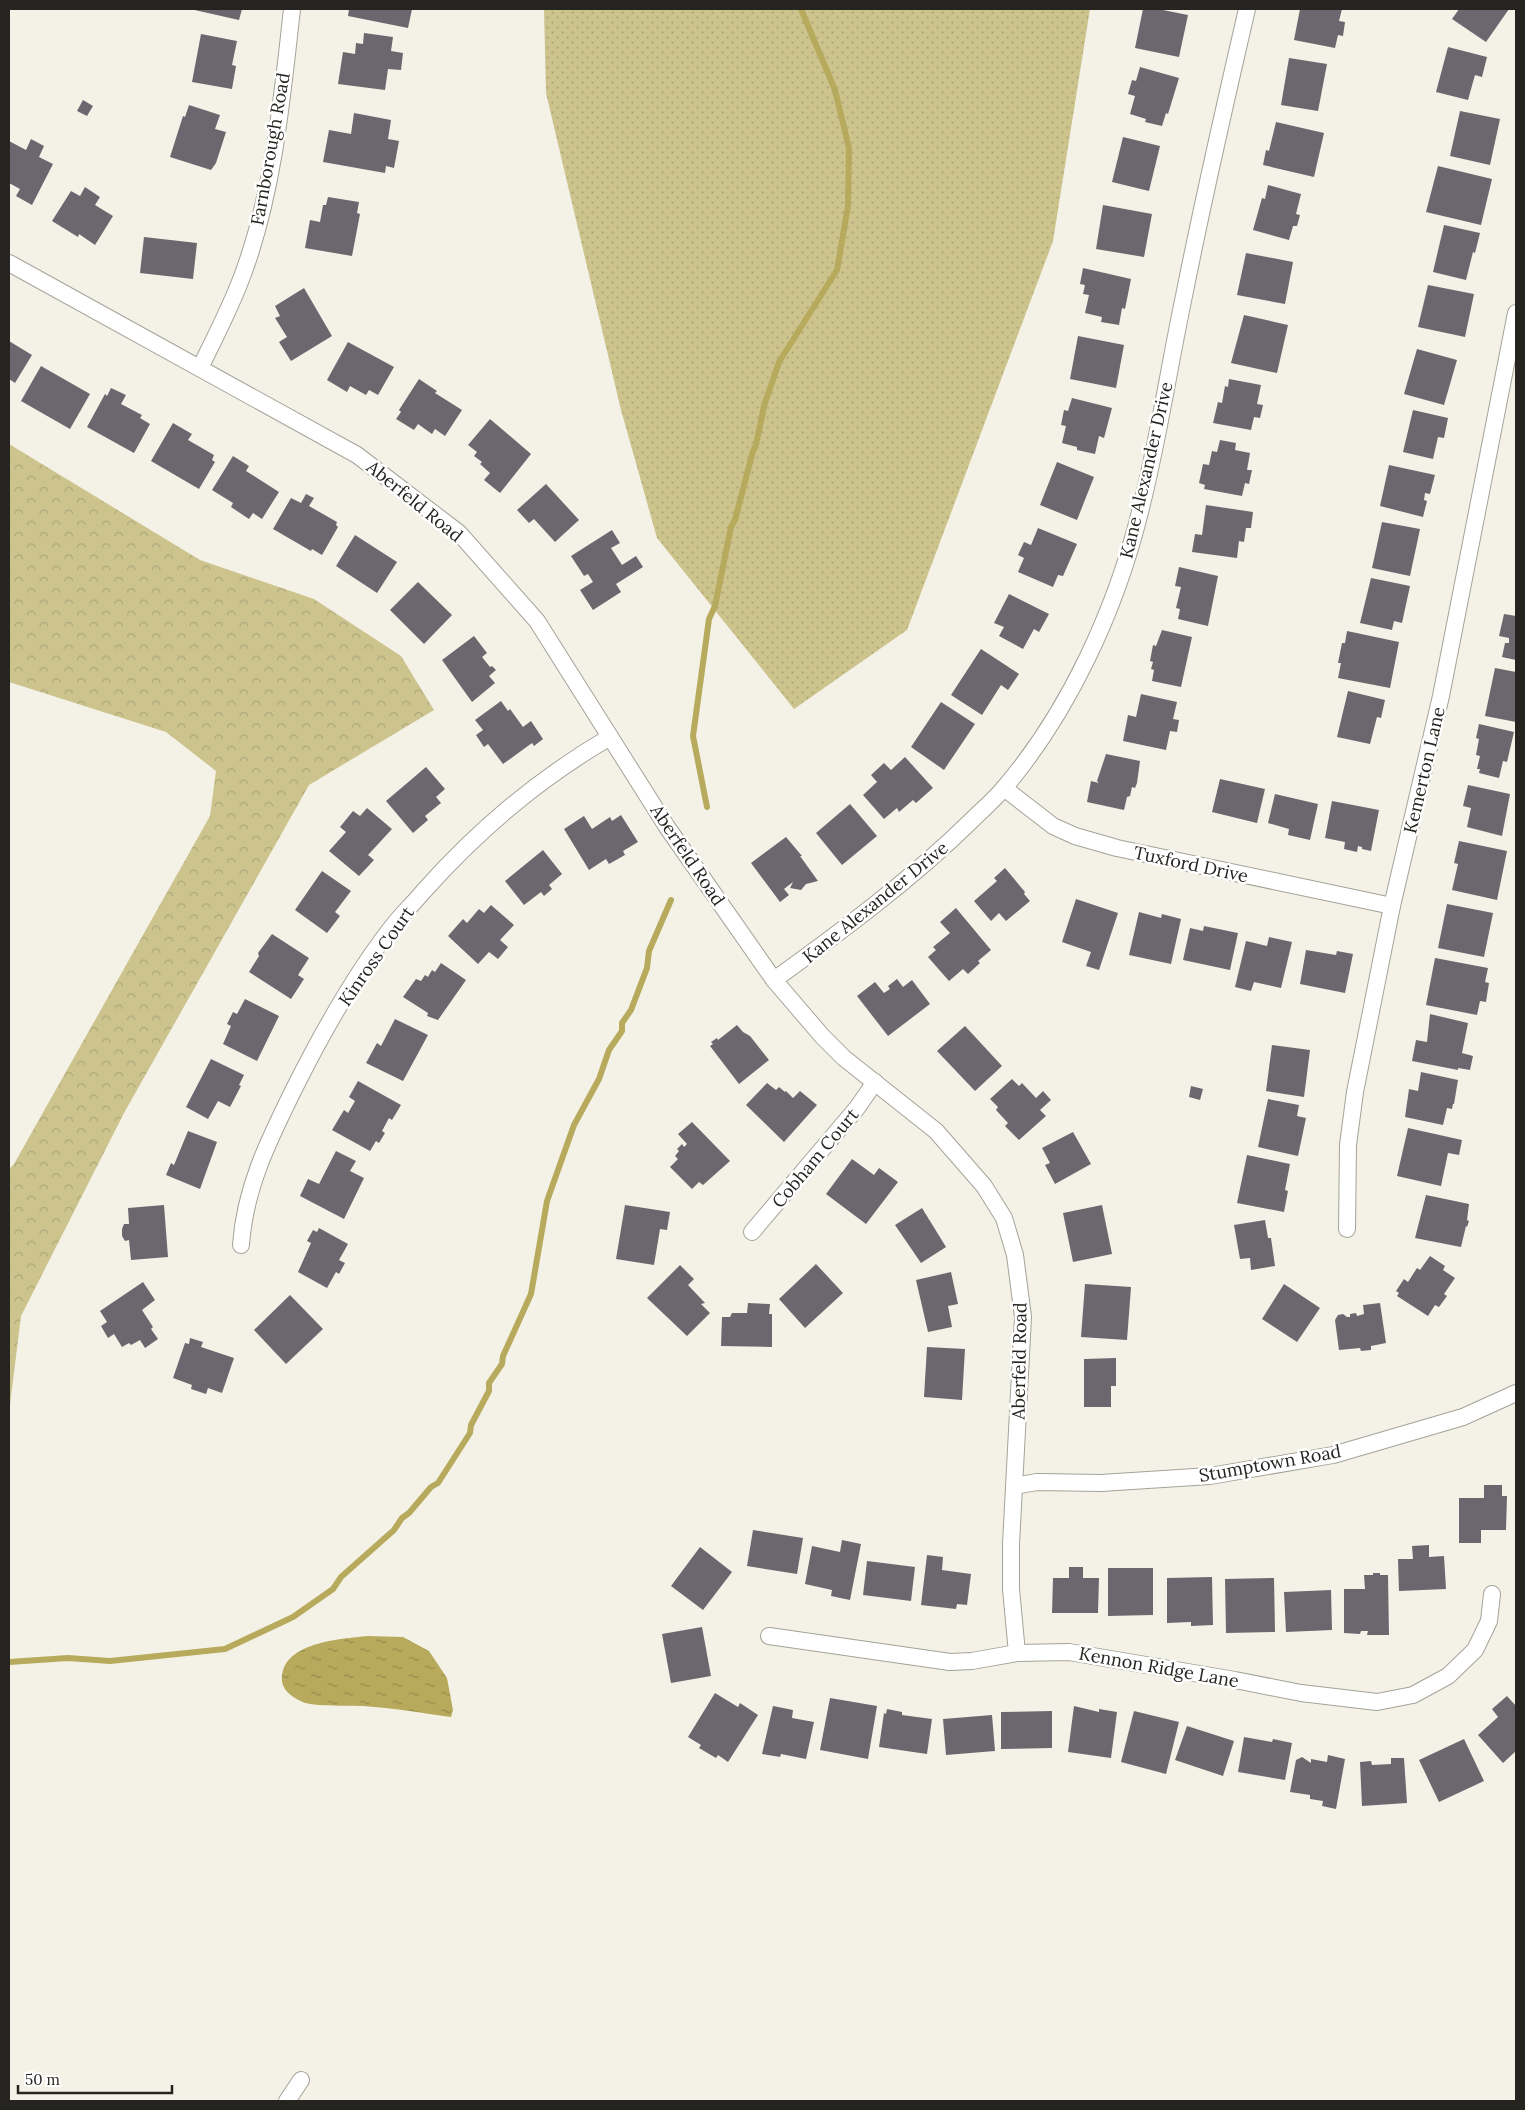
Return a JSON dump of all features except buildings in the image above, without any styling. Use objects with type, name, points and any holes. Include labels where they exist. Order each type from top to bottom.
[{"type":"street","name":"Farnborough Road","points":[[200,368],[231,303],[256,232],[268,182],[283,87],[292,9]]},
{"type":"street","name":"Kane Alexander Drive","points":[[774,980],[912,876],[949,843],[1004,788],[1045,733],[1077,678],[1099,634],[1120,579],[1140,512],[1198,223],[1247,9]]},
{"type":"street","name":"Aberfeld Road","points":[[9,262],[357,455],[459,533],[537,622],[667,827],[774,980],[822,1036],[844,1058],[936,1131],[984,1186],[1004,1218],[1014,1255],[1023,1317],[1010,1589],[1017,1653]]},
{"type":"street","name":"Kemerton Lane","points":[[1347,1229],[1348,1145],[1355,1092],[1392,906],[1441,696],[1516,313]]},
{"type":"street","name":"Kinross Court","points":[[241,1245],[246,1208],[256,1170],[274,1129],[317,1044],[392,927],[455,855],[520,798],[610,737]]},
{"type":"street","name":"Tuxford Drive","points":[[1004,788],[1053,826],[1075,836],[1108,846],[1392,906]]},
{"type":"street","name":"Cobham Court","points":[[752,1232],[857,1108],[875,1082]]},
{"type":"street","name":"Stumptown Road","points":[[1014,1486],[1037,1482],[1101,1483],[1210,1476],[1333,1455],[1463,1417],[1516,1393]]},
{"type":"street","name":"Kennon Ridge Lane","points":[[769,1636],[950,1662],[972,1661],[1017,1653],[1069,1652],[1301,1693],[1378,1702],[1413,1695],[1448,1676],[1475,1650],[1488,1621],[1492,1594]]},
{"type":"street","points":[[287,2101],[302,2080]]},
{"type":"green space","points":[[544,9],[1090,9],[1053,241],[907,630],[794,709],[657,538],[621,410],[546,93]]},
{"type":"green space","points":[[9,444],[200,560],[314,599],[401,656],[434,710],[309,785],[124,1113],[21,1316],[9,1413],[9,1169],[14,1164],[210,816],[216,771],[166,732],[9,682]]},
{"type":"water","points":[[368,1636],[403,1637],[429,1651],[447,1678],[453,1710],[451,1717],[374,1707],[312,1704],[294,1698],[285,1689],[282,1681],[284,1668],[291,1658],[301,1650],[328,1641]]},
{"type":"waterway","points":[[707,807],[693,736],[709,619],[715,606],[731,527],[735,520],[756,445],[764,406],[779,362],[837,270],[848,206],[849,148],[835,90],[801,9]]},
{"type":"waterway","points":[[9,1662],[68,1658],[110,1661],[225,1649],[293,1617],[333,1589],[341,1577],[394,1530],[402,1518],[409,1513],[431,1487],[438,1483],[470,1433],[471,1425],[489,1391],[489,1383],[502,1364],[503,1356],[531,1294],[547,1201],[574,1125],[599,1079],[609,1050],[622,1031],[622,1023],[631,1010],[647,968],[649,951],[671,900]]}]
